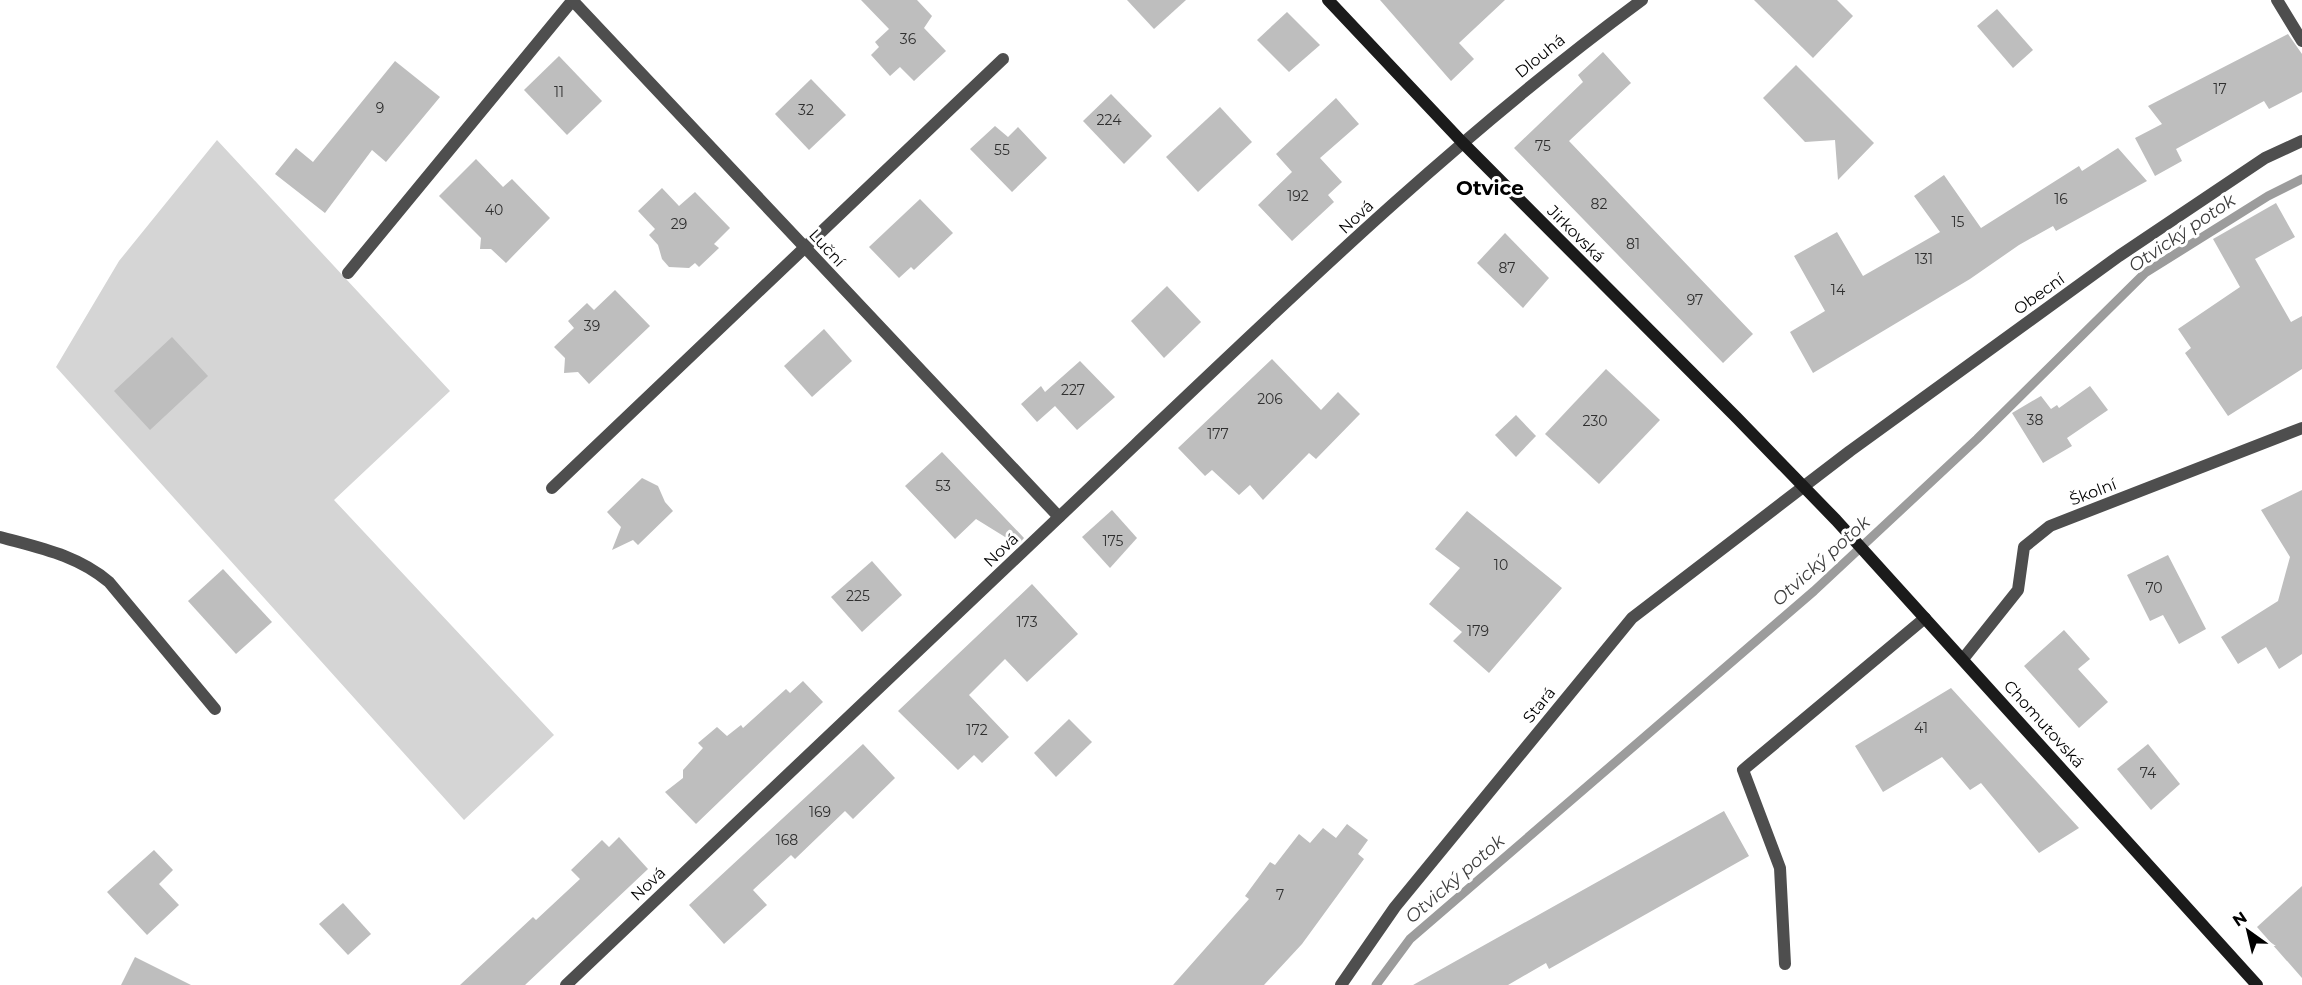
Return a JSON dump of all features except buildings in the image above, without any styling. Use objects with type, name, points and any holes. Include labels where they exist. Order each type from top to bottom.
[{"type":"main road","name":"Jirkovská","points":[[1328,0],[1462,142],[1804,488]]},
{"type":"main road","name":"Chomutovská","points":[[1804,488],[1875,562],[2257,985]]},
{"type":"street","name":"Luční","points":[[348,273],[572,0],[1059,517]]},
{"type":"street","name":"Dlouhá","points":[[1462,142],[1563,58],[1642,0]]},
{"type":"street","points":[[2277,0],[2302,41]]},
{"type":"street","points":[[552,488],[1003,59]]},
{"type":"street","name":"Obecní","points":[[1804,488],[1851,451],[2119,256],[2265,158],[2302,141]]},
{"type":"street","name":"Nová","points":[[566,985],[1059,517],[1462,142]]},
{"type":"street","name":"Školní","points":[[1963,659],[2018,590],[2024,547],[2050,526],[2302,428]]},
{"type":"street","name":"Stará","points":[[1341,985],[1395,907],[1632,618],[1804,488]]},
{"type":"street","points":[[0,537],[70,556],[97,571],[110,582],[215,709]]},
{"type":"street","points":[[1785,964],[1780,868],[1743,770],[1925,618]]},
{"type":"shaded area","points":[[217,140],[450,391],[334,500],[554,735],[464,820],[56,367],[119,261]]},
{"type":"waterway","name":"Otvický potok","points":[[1376,985],[1410,939],[1814,591],[1977,439],[2145,273],[2268,196],[2302,179]]},
{"type":"district","name":"Otvice","points":[[1490,188]]}]
